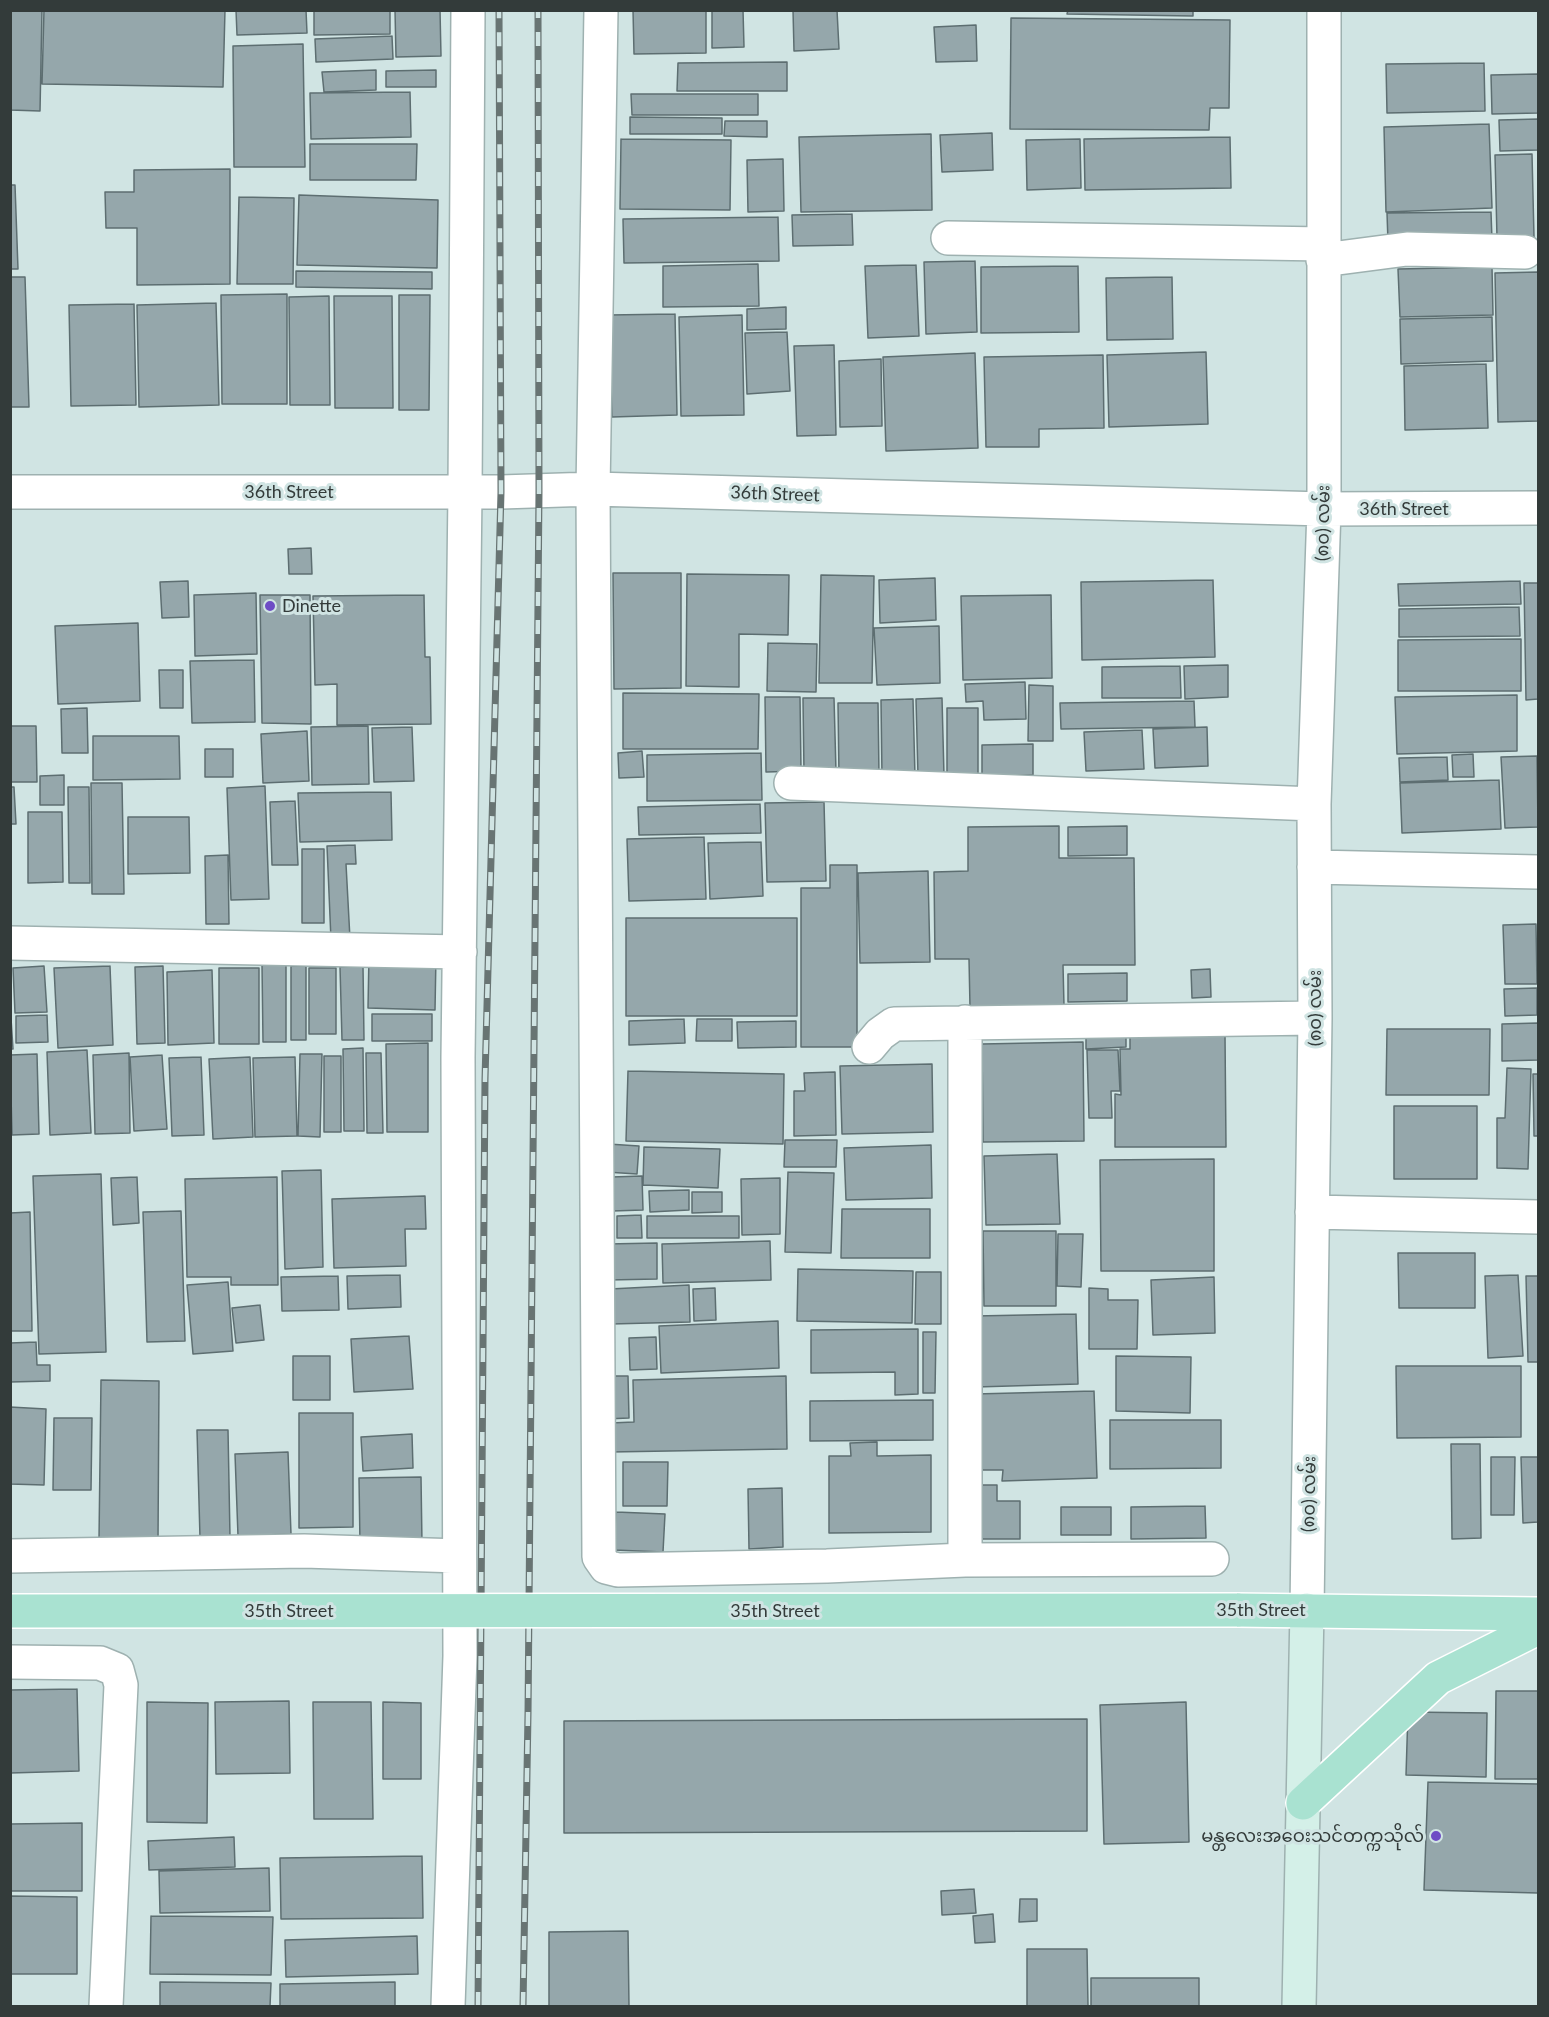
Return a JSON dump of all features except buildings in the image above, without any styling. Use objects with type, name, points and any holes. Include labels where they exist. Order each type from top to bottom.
[{"type":"main road","name":"35th Street","points":[[10,1611],[1307,1610],[1539,1614]]},
{"type":"main road","name":"(၈၀) လမ်း","points":[[1299,2007],[1307,1610]]},
{"type":"main road","points":[[1303,1803],[1438,1678],[1539,1628]]},
{"type":"street","points":[[448,2007],[460,1656],[458,1057],[468,10]]},
{"type":"street","points":[[601,10],[593,489],[599,1557],[606,1567],[618,1570],[827,1566],[965,1560],[1212,1559]]},
{"type":"street","name":"(၈၀) လမ်း","points":[[1307,1610],[1315,1018],[1314,804],[1324,509],[1324,10]]},
{"type":"street","points":[[948,238],[1324,252],[1407,249],[1525,252]]},
{"type":"street","name":"36th Street","points":[[10,492],[465,492],[593,489],[1324,509],[1539,508]]},
{"type":"street","points":[[791,783],[1314,804]]},
{"type":"street","points":[[1314,867],[1539,872]]},
{"type":"street","points":[[10,943],[459,952]]},
{"type":"street","points":[[869,1047],[880,1034],[894,1024],[1315,1018]]},
{"type":"street","points":[[965,1022],[965,1560]]},
{"type":"street","points":[[1312,1212],[1539,1217]]},
{"type":"street","points":[[10,1556],[304,1551],[459,1556]]},
{"type":"street","points":[[10,1662],[100,1663],[117,1670],[121,1685],[106,2007]]},
{"type":"railway","points":[[478,2006],[485,1079],[501,492],[499,10]]},
{"type":"railway","points":[[523,2006],[528,1714],[539,491],[538,10]]},
{"type":"place","name":"Dinette","points":[[270,606]]},
{"type":"place","name":"မန္တလေးအဝေးသင်တက္ကသိုလ်","points":[[1436,1836]]}]
